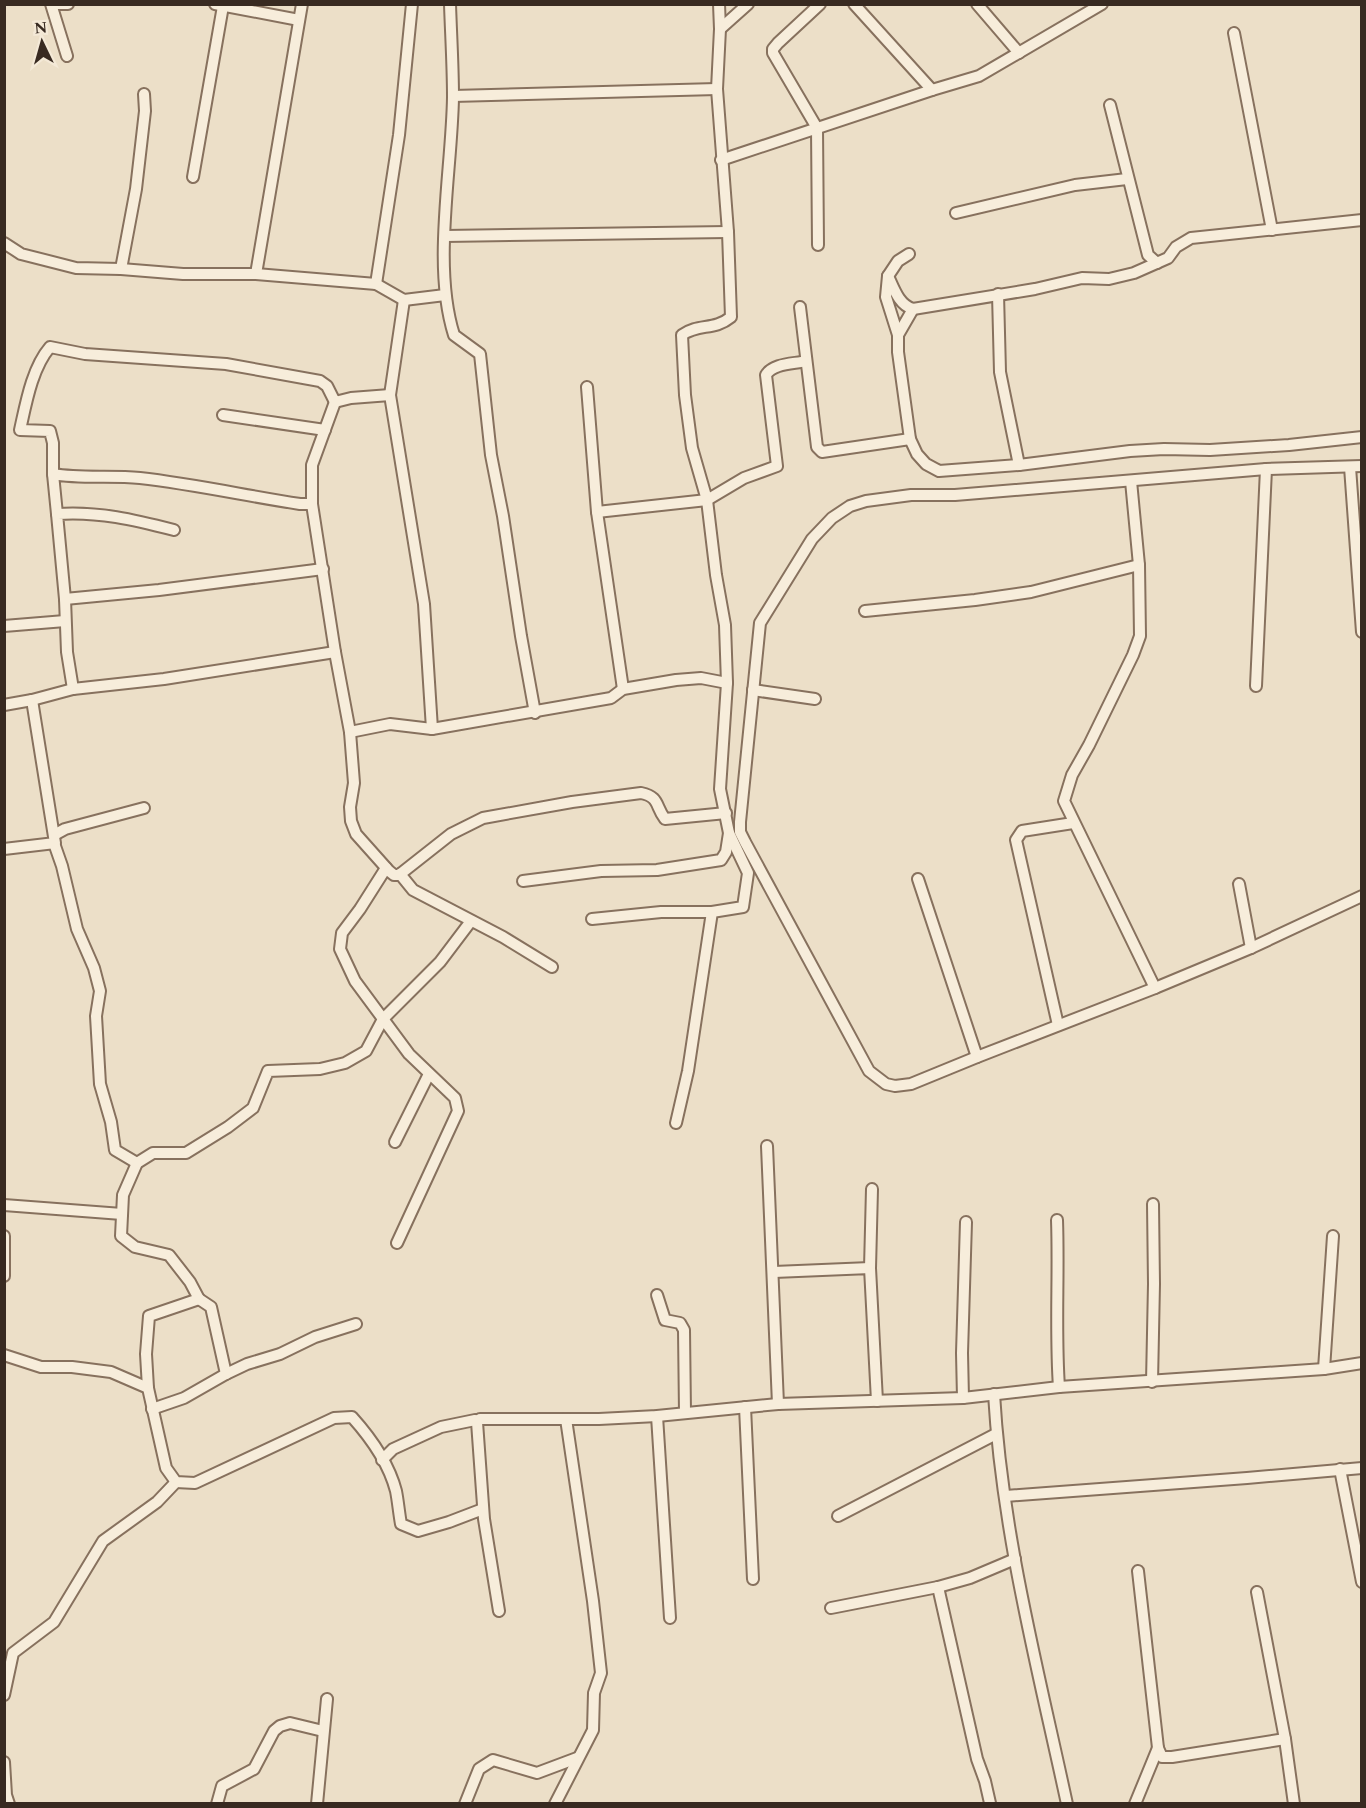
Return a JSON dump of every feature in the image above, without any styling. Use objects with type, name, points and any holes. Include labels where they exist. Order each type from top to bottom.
[{"type":"street","points":[[51,4],[67,56]]},
{"type":"street","points":[[56,4],[68,4]]},
{"type":"street","points":[[256,274],[302,4]]},
{"type":"street","points":[[376,284],[399,135],[412,4]]},
{"type":"street","points":[[450,4],[453,96],[445,236],[445,295],[454,335],[480,354],[491,455],[535,713]]},
{"type":"street","points":[[592,919],[661,912],[712,912],[743,907],[748,873],[729,833],[720,789],[727,683],[725,625],[706,500],[692,448],[685,395],[682,335],[690,330],[722,325],[731,317],[728,232],[717,89],[719,4]]},
{"type":"street","points":[[720,29],[747,4]]},
{"type":"street","points":[[818,245],[817,128],[773,53],[773,49],[820,4]]},
{"type":"street","points":[[854,4],[932,90]]},
{"type":"street","points":[[977,4],[1019,53]]},
{"type":"street","points":[[721,160],[979,76],[1102,4]]},
{"type":"street","points":[[193,177],[219,5],[299,20]]},
{"type":"street","points":[[1234,33],[1272,230]]},
{"type":"street","points":[[453,96],[717,89]]},
{"type":"street","points":[[121,269],[136,189],[145,111],[144,94]]},
{"type":"street","points":[[1110,105],[1148,255],[1157,263]]},
{"type":"street","points":[[956,213],[1075,185],[1127,178]]},
{"type":"street","points":[[888,276],[900,301],[905,307],[913,309],[1035,289],[1082,278],[1109,279],[1134,273],[1168,258],[1176,247],[1191,238],[1362,220]]},
{"type":"street","points":[[445,236],[728,232]]},
{"type":"street","points":[[4,243],[21,254],[76,268],[183,274],[256,274],[376,284],[404,300],[445,295]]},
{"type":"street","points":[[909,254],[898,261],[888,276],[886,297],[898,334],[898,352],[909,439],[917,454],[926,464],[939,471],[1019,465],[1130,451],[1210,450],[1362,437]]},
{"type":"street","points":[[998,294],[1000,372],[1019,465]]},
{"type":"street","points":[[404,300],[390,395],[424,603],[432,729]]},
{"type":"street","points":[[800,307],[819,450],[822,452],[909,439]]},
{"type":"street","points":[[898,334],[913,309]]},
{"type":"street","points":[[73,689],[67,652],[65,599],[53,474],[53,443],[50,431],[20,430],[24,409],[41,358],[50,347],[85,354],[226,364],[320,381],[327,386],[335,402],[312,465],[312,504],[335,652],[351,732],[354,783],[350,807],[351,820],[356,834],[386,868],[394,875],[400,874],[435,844],[466,825],[483,818],[523,810],[641,793],[651,795],[656,800],[665,819],[726,813]]},
{"type":"street","points":[[597,512],[706,500],[744,478],[777,466],[766,375],[768,370],[779,366],[806,361]]},
{"type":"street","points":[[587,387],[597,512],[623,689]]},
{"type":"street","points":[[335,402],[351,398],[390,395]]},
{"type":"street","points":[[223,415],[325,430]]},
{"type":"street","points":[[1362,632],[1356,466],[1266,470],[955,495],[911,495],[866,501],[850,506],[832,518],[812,539],[760,623],[740,832],[869,1071],[886,1084],[895,1086],[911,1084],[1155,988],[1251,948],[1362,896]]},
{"type":"street","points":[[1256,686],[1266,470]]},
{"type":"street","points":[[53,474],[68,477],[96,475],[142,478],[300,504],[312,504]]},
{"type":"street","points":[[1131,481],[1139,565],[1140,636],[1128,665],[1066,789],[1064,801],[1155,988]]},
{"type":"street","points":[[57,514],[94,513],[119,516],[174,530]]},
{"type":"street","points":[[865,610],[975,600],[1032,592],[1139,565]]},
{"type":"street","points":[[65,599],[159,590],[323,569]]},
{"type":"street","points":[[4,626],[65,621]]},
{"type":"street","points":[[4,705],[73,689],[165,679],[335,652]]},
{"type":"street","points":[[351,732],[390,724],[432,729],[535,713],[611,698],[623,689],[701,678],[727,683]]},
{"type":"street","points":[[753,690],[815,699]]},
{"type":"street","points":[[32,700],[55,841],[77,929],[94,968],[100,991],[96,1016],[100,1084],[111,1122],[115,1150],[137,1163]]},
{"type":"street","points":[[4,849],[55,843],[65,829],[144,808]]},
{"type":"street","points":[[1059,1025],[1016,840],[1022,831],[1073,823]]},
{"type":"street","points":[[523,881],[601,871],[657,870],[721,860],[726,852],[729,833]]},
{"type":"street","points":[[386,868],[342,933],[340,949],[355,981],[409,1054],[455,1098],[459,1111],[397,1243]]},
{"type":"street","points":[[400,874],[413,890],[503,937],[552,967]]},
{"type":"street","points":[[918,879],[977,1057]]},
{"type":"street","points":[[1239,884],[1251,948]]},
{"type":"street","points":[[676,1123],[688,1071],[712,912]]},
{"type":"street","points":[[226,1374],[211,1307],[198,1299],[190,1282],[169,1255],[135,1247],[121,1236],[123,1195],[137,1163],[153,1153],[186,1153],[228,1127],[253,1108],[268,1071],[320,1069],[345,1063],[366,1051],[383,1019],[440,962],[471,921]]},
{"type":"street","points":[[395,1142],[429,1074]]},
{"type":"street","points":[[767,1146],[778,1404]]},
{"type":"street","points":[[872,1189],[870,1268],[877,1401]]},
{"type":"street","points":[[1152,1382],[1153,1204]]},
{"type":"street","points":[[4,1205],[122,1214]]},
{"type":"street","points":[[1057,1220],[1059,1387]]},
{"type":"street","points":[[963,1398],[966,1222]]},
{"type":"street","points":[[4,1236],[4,1276]]},
{"type":"street","points":[[1324,1369],[1333,1236]]},
{"type":"street","points":[[774,1272],[870,1268]]},
{"type":"street","points":[[657,1295],[664,1320],[680,1323],[684,1330],[685,1413]]},
{"type":"street","points":[[198,1299],[149,1316],[146,1354],[149,1391],[161,1437],[166,1468],[176,1482],[195,1484],[334,1418],[352,1417],[366,1433],[396,1490],[400,1524],[418,1531],[483,1509]]},
{"type":"street","points":[[152,1409],[184,1398],[248,1364],[280,1354],[315,1337],[356,1324]]},
{"type":"street","points":[[4,1355],[41,1367],[72,1367],[111,1372],[171,1403]]},
{"type":"street","points":[[382,1460],[393,1449],[441,1427],[475,1420],[477,1422],[480,1419],[657,1416],[778,1404],[963,1398],[1059,1387],[1324,1369],[1362,1363]]},
{"type":"street","points":[[994,1394],[996,1434],[1020,1587],[1067,1803]]},
{"type":"street","points":[[745,1407],[753,1579]]},
{"type":"street","points":[[657,1416],[670,1618]]},
{"type":"street","points":[[555,1803],[593,1730],[594,1693],[601,1673],[593,1601],[566,1419]]},
{"type":"street","points":[[477,1422],[483,1509],[499,1611]]},
{"type":"street","points":[[838,1516],[996,1434]]},
{"type":"street","points":[[1006,1496],[1362,1468]]},
{"type":"street","points":[[1340,1469],[1362,1582]]},
{"type":"street","points":[[4,1695],[13,1653],[54,1622],[103,1541],[157,1502],[176,1482]]},
{"type":"street","points":[[831,1608],[938,1587],[970,1578],[1016,1559]]},
{"type":"street","points":[[1138,1571],[1158,1748],[1162,1757],[1285,1739]]},
{"type":"street","points":[[938,1587],[990,1803]]},
{"type":"street","points":[[1257,1592],[1285,1739],[1294,1803]]},
{"type":"street","points":[[317,1803],[327,1699]]},
{"type":"street","points":[[217,1803],[222,1786],[254,1769],[274,1731],[280,1725],[290,1723],[323,1731]]},
{"type":"street","points":[[1135,1803],[1158,1748]]},
{"type":"street","points":[[465,1803],[479,1769],[493,1760],[537,1773],[577,1758]]},
{"type":"street","points":[[4,1762],[6,1795],[9,1803]]}]
